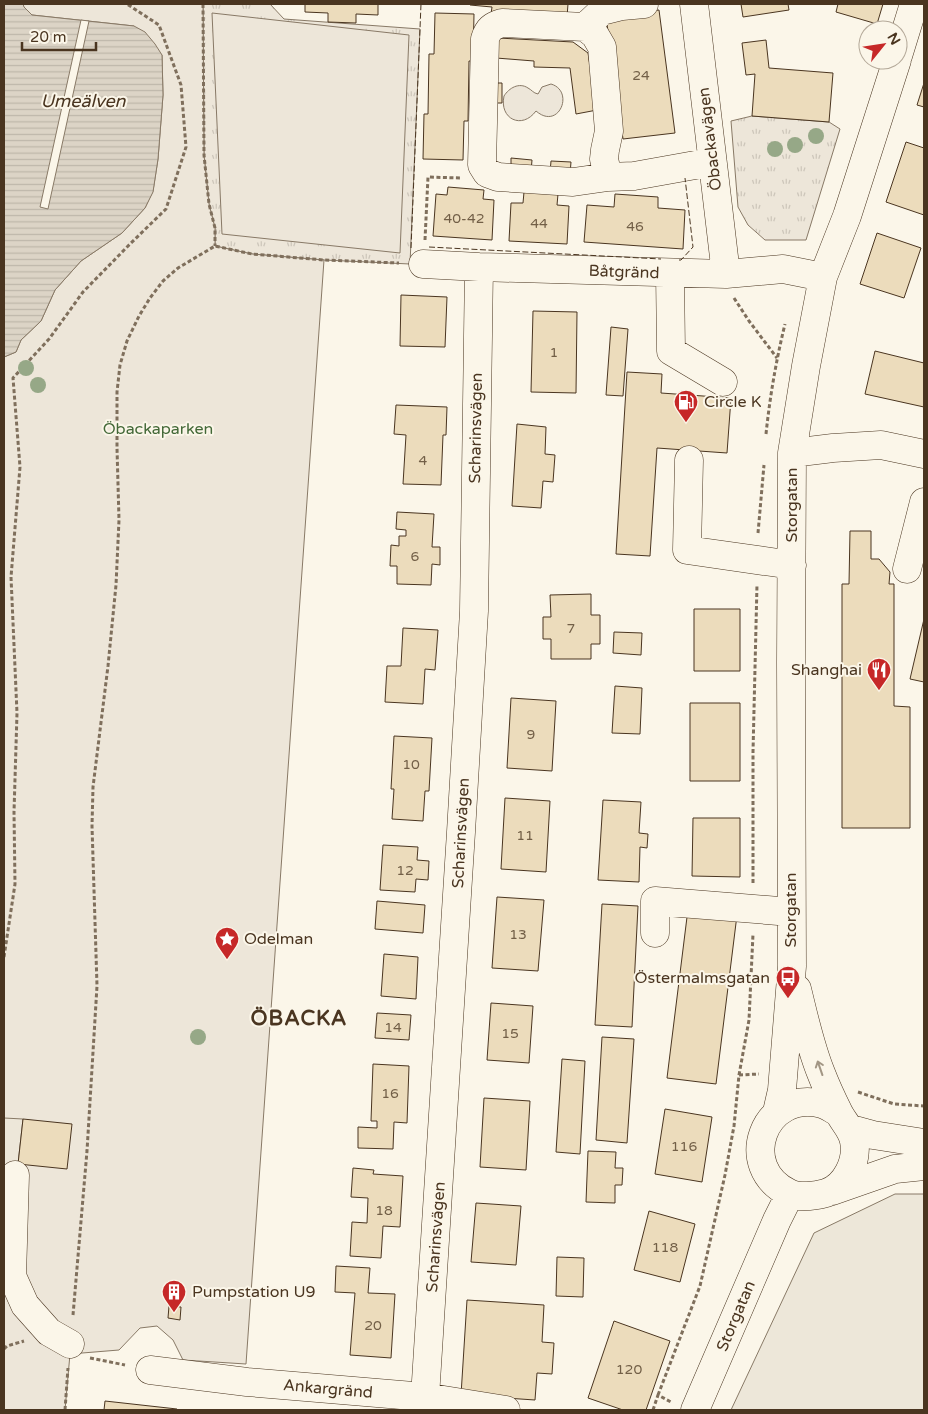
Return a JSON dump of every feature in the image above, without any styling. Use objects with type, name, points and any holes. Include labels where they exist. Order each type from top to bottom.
[{"type":"street","points":[[586,28],[602,11],[622,6],[644,4]]},
{"type":"street","name":"Öbackavägen","points":[[694,4],[726,274]]},
{"type":"street","points":[[908,24],[914,4]]},
{"type":"street","points":[[608,177],[604,159],[604,150],[609,131],[602,47],[595,35],[586,28],[502,23],[487,31],[485,38],[482,165],[487,173],[498,177],[573,182],[608,177],[634,176],[712,162]]},
{"type":"street","name":"Storgatan","points":[[684,1407],[790,1194],[773,1182],[765,1170],[760,1155],[760,1142],[764,1130],[778,1112],[782,1090],[792,966],[792,453],[806,366],[824,277],[847,216],[894,70]]},
{"type":"street","name":"Båtgränd","points":[[424,264],[726,274],[783,269],[824,277]]},
{"type":"street","name":"Scharinsvägen","points":[[425,1398],[474,611],[479,267]]},
{"type":"street","points":[[670,273],[672,351],[723,382]]},
{"type":"street","points":[[792,453],[881,445],[924,454]]},
{"type":"street","points":[[689,460],[687,550],[792,564]]},
{"type":"street","points":[[907,569],[924,502]]},
{"type":"street","points":[[655,933],[655,901],[791,912]]},
{"type":"street","name":"Storgatan","points":[[792,966],[820,1072],[854,1126],[855,1154],[851,1170],[842,1182],[830,1192]]},
{"type":"street","points":[[778,1112],[785,1107],[804,1102],[824,1104],[854,1126],[924,1143]]},
{"type":"street","points":[[790,1194],[814,1197],[895,1169],[924,1166]]},
{"type":"street","points":[[15,1175],[12,1276],[25,1305],[49,1332],[70,1349]]},
{"type":"street","name":"Ankargränd","points":[[150,1370],[246,1382],[425,1398],[506,1410]]},
{"type":"path","points":[[4,957],[15,884],[14,812],[17,713],[11,577],[20,467],[13,378],[49,339],[84,292],[166,210],[186,147],[182,85],[159,25],[127,4]]},
{"type":"path","points":[[203,4],[204,155],[208,204],[215,228],[214,246]]},
{"type":"path","points":[[65,1410],[87,1151],[98,986],[92,826],[93,787],[116,585],[119,520],[118,392],[120,365],[127,341],[139,316],[163,281],[178,268],[214,246],[252,254],[324,260],[424,264],[428,177],[477,178],[487,173]]},
{"type":"path","points":[[726,274],[728,287],[749,321],[776,358],[806,366]]},
{"type":"path","points":[[766,436],[776,358],[786,320]]},
{"type":"path","points":[[753,892],[753,752],[757,560],[764,465]]},
{"type":"path","points":[[653,1410],[700,1286],[725,1175],[749,1020],[753,932]]},
{"type":"path","points":[[70,1349],[150,1370]]},
{"type":"path","points":[[658,1395],[684,1407]]},
{"type":"green space","name":"Öbackaparken","points":[[23,4],[203,4],[204,155],[209,204],[215,228],[215,246],[252,254],[324,260],[246,1364],[183,1360],[173,1340],[157,1326],[140,1328],[119,1350],[70,1354],[65,1410],[4,1410],[4,357],[16,352],[21,340],[41,321],[55,290],[81,261],[122,233],[145,208],[153,191],[158,159],[163,95],[162,55],[134,26],[32,15],[23,7]]},
{"type":"green space","points":[[203,4],[270,4],[284,19],[420,29],[410,264],[252,254],[215,246],[215,228],[209,204],[204,155]]},
{"type":"green space","points":[[212,13],[409,35],[400,253],[222,234]]},
{"type":"green space","points":[[551,84],[558,88],[562,94],[563,101],[557,113],[551,116],[544,116],[536,111],[530,117],[518,121],[508,116],[503,104],[504,96],[511,88],[525,86],[538,94],[542,87]]},
{"type":"green space","points":[[752,116],[829,122],[840,129],[806,240],[765,240],[748,225],[738,207],[731,121]]},
{"type":"shaded area","points":[[4,1118],[23,1119],[18,1164],[4,1173]]},
{"type":"shaded area","points":[[895,1194],[924,1194],[924,1410],[731,1410],[814,1233]]},
{"type":"water","name":"Umeälven","points":[[4,4],[23,4],[32,15],[134,26],[145,32],[162,55],[163,95],[158,159],[153,192],[145,208],[122,233],[81,261],[55,290],[41,321],[21,340],[16,352],[4,357]]},
{"type":"pier","points":[[81,20],[89,21],[48,209],[40,207]]},
{"type":"building","points":[[305,4],[378,4],[378,15],[356,14],[356,23],[328,22],[328,13],[305,12]]},
{"type":"building","points":[[470,4],[568,4],[567,17],[491,14],[492,7]]},
{"type":"building","points":[[741,4],[788,4],[789,10],[743,17]]},
{"type":"building","points":[[838,4],[883,4],[878,20],[863,20],[836,12]]},
{"type":"building","points":[[659,10],[675,133],[623,139],[606,17]]},
{"type":"building","points":[[435,13],[474,14],[473,61],[469,61],[468,121],[464,121],[463,160],[423,159],[424,114],[428,114],[429,54],[434,54]]},
{"type":"building","points":[[498,38],[573,42],[588,53],[597,110],[576,114],[570,68],[534,67],[534,61],[496,58]]},
{"type":"building","points":[[766,40],[769,68],[833,73],[829,122],[752,116],[755,74],[746,75],[742,43]]},
{"type":"building","points":[[490,83],[502,83],[502,103],[490,103]]},
{"type":"building","points":[[924,83],[924,107],[917,105]]},
{"type":"building","points":[[906,142],[924,148],[924,215],[886,202]]},
{"type":"building","points":[[511,158],[532,160],[531,172],[511,170]]},
{"type":"building","points":[[551,161],[571,162],[570,174],[550,173]]},
{"type":"building","points":[[448,187],[484,190],[483,199],[494,200],[492,240],[433,236],[436,194],[447,195]]},
{"type":"building","points":[[524,192],[558,194],[557,205],[569,206],[567,244],[509,241],[511,203],[523,203]]},
{"type":"building","points":[[615,194],[658,197],[658,208],[685,210],[683,249],[584,242],[587,205],[614,207]]},
{"type":"building","points":[[877,233],[921,248],[904,298],[860,284]]},
{"type":"building","points":[[401,295],[447,297],[445,347],[400,346]]},
{"type":"building","points":[[533,311],[577,312],[576,393],[531,392]]},
{"type":"building","points":[[611,327],[628,329],[623,396],[606,395]]},
{"type":"building","points":[[875,351],[924,363],[924,407],[865,394]]},
{"type":"building","points":[[627,372],[662,374],[661,393],[731,398],[727,453],[657,448],[650,556],[616,554]]},
{"type":"building","points":[[396,405],[447,407],[446,435],[443,435],[441,485],[403,484],[406,435],[394,434]]},
{"type":"building","points":[[517,424],[546,427],[545,454],[555,455],[553,482],[543,481],[541,508],[512,506]]},
{"type":"building","points":[[397,512],[434,514],[432,547],[440,547],[440,565],[432,564],[431,585],[397,584],[397,566],[390,566],[391,545],[399,546],[399,536],[406,536],[406,530],[396,529]]},
{"type":"building","points":[[850,531],[871,531],[871,559],[879,559],[890,572],[889,584],[894,584],[894,706],[910,707],[910,828],[842,828],[842,584],[849,584]]},
{"type":"building","points":[[591,594],[591,615],[600,615],[600,644],[591,644],[591,659],[551,659],[551,639],[543,639],[543,617],[551,617],[550,595]]},
{"type":"building","points":[[694,609],[740,609],[740,671],[694,671]]},
{"type":"building","points":[[924,619],[924,682],[910,679]]},
{"type":"building","points":[[403,628],[438,630],[435,670],[425,669],[423,704],[385,702],[387,666],[401,666]]},
{"type":"building","points":[[614,632],[642,633],[641,655],[613,653]]},
{"type":"building","points":[[615,686],[642,688],[640,734],[612,733]]},
{"type":"building","points":[[511,698],[556,701],[552,771],[507,768]]},
{"type":"building","points":[[690,703],[740,703],[740,781],[690,781]]},
{"type":"building","points":[[394,736],[432,738],[429,791],[425,791],[423,821],[392,819],[394,789],[391,789]]},
{"type":"building","points":[[505,798],[550,801],[546,872],[501,869]]},
{"type":"building","points":[[603,800],[641,802],[639,833],[648,834],[647,848],[640,847],[639,882],[598,880]]},
{"type":"building","points":[[693,818],[740,818],[740,877],[692,876]]},
{"type":"building","points":[[383,845],[418,847],[417,860],[429,861],[428,880],[416,879],[415,892],[380,890]]},
{"type":"building","points":[[497,897],[544,900],[538,971],[492,968]]},
{"type":"building","points":[[377,901],[425,905],[423,933],[375,929]]},
{"type":"building","points":[[602,904],[638,906],[632,1027],[595,1025]]},
{"type":"building","points":[[688,909],[737,915],[716,1084],[667,1078]]},
{"type":"building","points":[[384,954],[418,957],[416,999],[381,996]]},
{"type":"building","points":[[491,1003],[533,1006],[529,1063],[487,1060]]},
{"type":"building","points":[[377,1013],[411,1015],[409,1040],[375,1038]]},
{"type":"building","points":[[602,1037],[634,1039],[627,1143],[596,1140]]},
{"type":"building","points":[[562,1059],[585,1061],[580,1154],[556,1152]]},
{"type":"building","points":[[373,1064],[409,1066],[407,1123],[394,1122],[393,1149],[358,1148],[358,1127],[377,1128],[377,1121],[371,1121]]},
{"type":"building","points":[[484,1098],[530,1101],[526,1170],[480,1167]]},
{"type":"building","points":[[665,1109],[712,1117],[702,1182],[655,1174]]},
{"type":"building","points":[[23,1119],[72,1124],[67,1169],[18,1164]]},
{"type":"building","points":[[588,1151],[616,1152],[615,1168],[623,1168],[622,1185],[615,1185],[615,1203],[586,1202]]},
{"type":"building","points":[[353,1168],[374,1170],[373,1174],[403,1176],[400,1227],[383,1226],[381,1258],[350,1256],[352,1222],[367,1223],[368,1198],[351,1197]]},
{"type":"building","points":[[476,1203],[521,1206],[516,1265],[471,1262]]},
{"type":"building","points":[[649,1211],[695,1224],[680,1282],[634,1270]]},
{"type":"building","points":[[557,1257],[584,1258],[583,1297],[556,1296]]},
{"type":"building","points":[[336,1266],[370,1268],[368,1293],[395,1294],[391,1358],[350,1355],[355,1293],[335,1292]]},
{"type":"building","points":[[467,1300],[544,1305],[542,1342],[554,1343],[552,1374],[537,1373],[535,1400],[461,1395]]},
{"type":"building","name":"Pumpstation U9","points":[[169,1306],[181,1307],[180,1320],[168,1318]]},
{"type":"building","points":[[614,1321],[670,1341],[646,1410],[623,1410],[588,1398]]},
{"type":"building","points":[[105,1401],[177,1409],[177,1410],[104,1410]]},
{"type":"fence","points":[[411,248],[421,4]]},
{"type":"fence","points":[[679,260],[693,247],[685,178]]},
{"type":"fence","points":[[429,247],[661,259]]},
{"type":"place","name":"Circle K","points":[[686,423]]},
{"type":"place","name":"Shanghai","points":[[879,691]]},
{"type":"place","name":"Odelman","points":[[227,960]]},
{"type":"place","name":"Östermalmsgatan","points":[[788,999]]},
{"type":"place","name":"Pumpstation U9","points":[[174,1313]]},
{"type":"district","name":"ÖBACKA","points":[[299,1018]]}]
